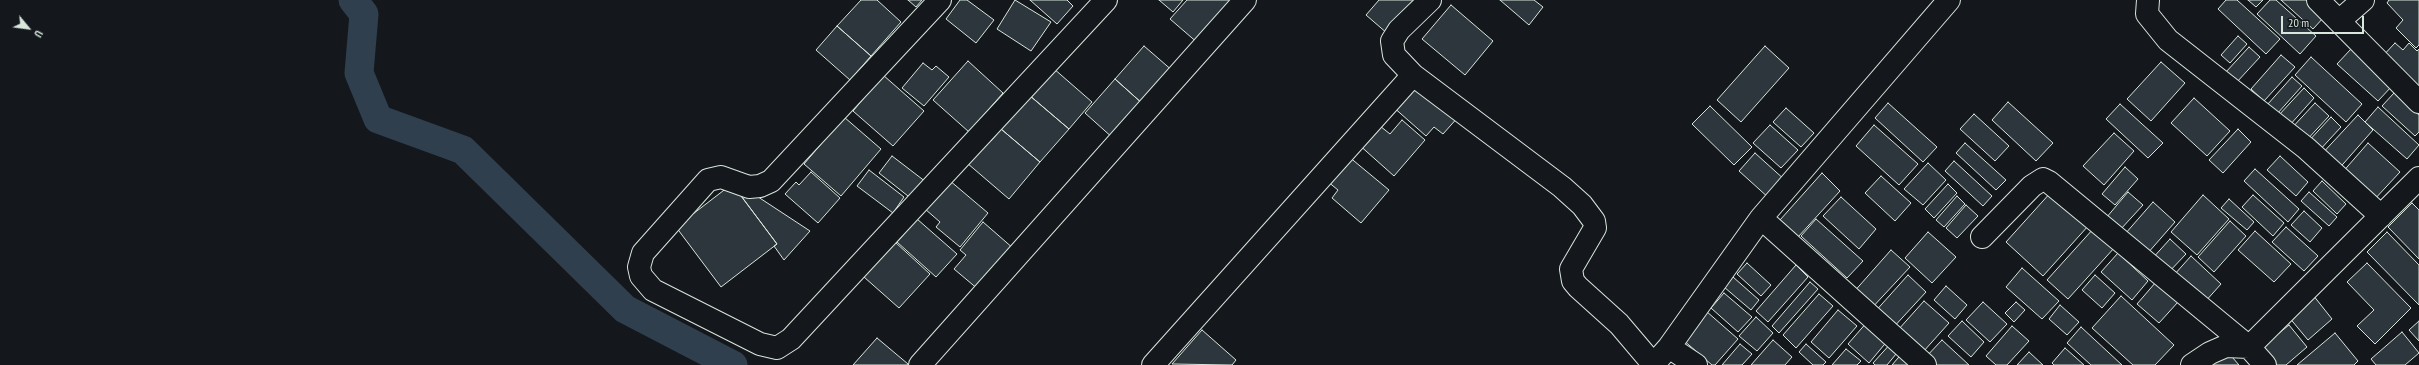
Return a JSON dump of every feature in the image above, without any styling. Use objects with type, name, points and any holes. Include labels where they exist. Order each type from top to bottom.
[{"type":"street","points":[[940,0],[771,181],[760,186],[749,187],[721,177],[708,180],[643,253],[639,267],[640,276],[653,290],[760,344],[777,348],[791,339],[1106,0]]},
{"type":"street","points":[[920,365],[1245,0]]},
{"type":"street","points":[[1430,0],[1399,30],[1392,41],[1394,55],[1413,75],[1562,187],[1582,205],[1594,221],[1595,228],[1571,269],[1573,281],[1619,324],[1653,365],[1669,347],[1762,218],[1949,0]]},
{"type":"street","points":[[2148,0],[2147,14],[2168,40],[2306,148],[2381,216]]},
{"type":"street","points":[[2318,0],[2419,102]]},
{"type":"street","points":[[2339,20],[2363,0]]},
{"type":"street","points":[[1152,365],[1413,75]]},
{"type":"street","points":[[2192,365],[2210,353],[2226,346],[2249,347],[2419,178]]},
{"type":"street","points":[[1982,237],[2032,186],[2043,179],[2049,182],[2249,347],[2265,365]]},
{"type":"street","points":[[1762,218],[1924,365]]},
{"type":"street","points":[[1669,347],[1696,365]]},
{"type":"building","points":[[861,0],[877,0],[901,22],[871,56],[837,26]]},
{"type":"building","points":[[908,0],[922,0],[916,7]]},
{"type":"building","points":[[960,0],[967,0],[994,20],[976,43],[946,19]]},
{"type":"building","points":[[1015,0],[1051,22],[1031,51],[997,29]]},
{"type":"building","points":[[1030,0],[1067,0],[1073,6],[1057,24]]},
{"type":"building","points":[[1159,0],[1183,0],[1173,12]]},
{"type":"building","points":[[1187,0],[1235,0],[1199,44],[1170,19]]},
{"type":"building","points":[[1379,0],[1419,0],[1388,34],[1366,15]]},
{"type":"building","points":[[1500,0],[1534,0],[1543,7],[1529,25]]},
{"type":"building","points":[[2226,0],[2237,0],[2280,39],[2266,54],[2218,9]]},
{"type":"building","points":[[2248,0],[2263,0],[2256,7]]},
{"type":"building","points":[[2270,0],[2276,0],[2316,36],[2300,54],[2257,14]]},
{"type":"building","points":[[2281,0],[2306,0],[2324,17],[2313,29]]},
{"type":"building","points":[[2389,0],[2419,0],[2419,45],[2416,48],[2396,28],[2403,20],[2387,3]]},
{"type":"building","points":[[1451,5],[1493,41],[1465,75],[1422,39]]},
{"type":"building","points":[[837,26],[871,56],[850,80],[816,50]]},
{"type":"building","points":[[2238,36],[2247,44],[2230,63],[2221,55]]},
{"type":"building","points":[[2395,43],[2403,50],[2409,43],[2417,51],[2419,49],[2419,86],[2414,91],[2380,59]]},
{"type":"building","points":[[1144,46],[1174,72],[1144,105],[1115,79]]},
{"type":"building","points":[[1765,46],[1789,68],[1741,122],[1717,100]]},
{"type":"building","points":[[2249,47],[2260,57],[2236,83],[2225,73]]},
{"type":"building","points":[[2351,49],[2392,86],[2378,101],[2337,64]]},
{"type":"building","points":[[2281,55],[2295,67],[2264,101],[2251,89]]},
{"type":"building","points":[[2311,57],[2362,104],[2346,122],[2295,75]]},
{"type":"building","points":[[968,61],[1003,93],[969,132],[933,100]]},
{"type":"building","points":[[2161,62],[2185,83],[2151,121],[2127,99]]},
{"type":"building","points":[[923,63],[932,70],[936,66],[949,77],[924,106],[902,88]]},
{"type":"building","points":[[1053,68],[1092,102],[1069,129],[1029,95]]},
{"type":"building","points":[[883,75],[924,111],[893,146],[853,111]]},
{"type":"building","points":[[2292,77],[2302,86],[2277,114],[2267,105]]},
{"type":"building","points":[[1416,78],[1459,116],[1443,134],[1434,127],[1426,136],[1392,106]]},
{"type":"building","points":[[1115,79],[1144,105],[1114,139],[1085,113]]},
{"type":"building","points":[[2304,88],[2314,98],[2289,126],[2278,116]]},
{"type":"building","points":[[2394,93],[2419,115],[2419,132],[2415,136],[2382,106]]},
{"type":"building","points":[[1029,95],[1069,129],[1040,162],[1001,129]]},
{"type":"building","points":[[2194,98],[2230,131],[2207,156],[2171,123]]},
{"type":"building","points":[[2008,102],[2053,143],[2036,161],[1992,120]]},
{"type":"building","points":[[1888,103],[1937,147],[1923,162],[1875,118]]},
{"type":"building","points":[[2315,103],[2329,116],[2304,143],[2290,130]]},
{"type":"building","points":[[2120,104],[2163,143],[2148,158],[2106,119]]},
{"type":"building","points":[[1710,106],[1752,147],[1734,165],[1692,124]]},
{"type":"building","points":[[2378,107],[2419,145],[2407,159],[2365,122]]},
{"type":"building","points":[[1786,108],[1814,133],[1801,147],[1773,122]]},
{"type":"building","points":[[1974,114],[2009,146],[1995,161],[1960,129]]},
{"type":"building","points":[[2358,115],[2373,130],[2336,172],[2319,157]]},
{"type":"building","points":[[844,117],[881,149],[841,196],[804,164]]},
{"type":"building","points":[[2331,117],[2341,127],[2317,153],[2306,144]]},
{"type":"building","points":[[1402,120],[1425,140],[1394,176],[1357,143],[1375,122],[1390,134]]},
{"type":"building","points":[[1770,125],[1798,150],[1781,168],[1753,143]]},
{"type":"building","points":[[1874,125],[1918,164],[1899,185],[1856,146]]},
{"type":"building","points":[[1001,129],[1040,162],[1009,199],[967,163],[988,138],[991,141]]},
{"type":"building","points":[[2238,129],[2251,142],[2223,173],[2209,160]]},
{"type":"building","points":[[2114,133],[2134,151],[2104,185],[2083,166]]},
{"type":"building","points":[[1965,143],[2006,180],[1996,190],[1956,153]]},
{"type":"building","points":[[2368,143],[2400,172],[2372,202],[2341,174]]},
{"type":"building","points":[[1755,153],[1786,181],[1770,199],[1739,171]]},
{"type":"building","points":[[892,156],[926,182],[913,200],[879,173]]},
{"type":"building","points":[[1348,156],[1389,190],[1361,223],[1332,198],[1338,190],[1327,181]]},
{"type":"building","points":[[2280,156],[2308,182],[2296,196],[2267,170]]},
{"type":"building","points":[[1954,161],[1992,196],[1983,206],[1945,171]]},
{"type":"building","points":[[1928,163],[1946,180],[1923,205],[1904,189]]},
{"type":"building","points":[[2125,167],[2138,179],[2115,205],[2102,194]]},
{"type":"building","points":[[2255,169],[2299,209],[2288,222],[2244,181]]},
{"type":"building","points":[[869,170],[904,197],[893,213],[857,186]]},
{"type":"building","points":[[811,172],[840,198],[818,223],[785,194],[796,182],[799,185]]},
{"type":"building","points":[[1822,173],[1840,191],[1798,237],[1780,220]]},
{"type":"building","points":[[1881,176],[1911,203],[1895,221],[1865,193]]},
{"type":"building","points":[[949,180],[988,213],[960,247],[936,227],[940,222],[925,209]]},
{"type":"building","points":[[2322,181],[2346,204],[2337,214],[2313,191]]},
{"type":"building","points":[[732,184],[777,244],[721,287],[676,227]]},
{"type":"building","points":[[1948,184],[1957,193],[1934,218],[1925,209]]},
{"type":"building","points":[[743,187],[810,231],[784,260],[774,246],[777,244],[739,193]]},
{"type":"building","points":[[2052,191],[2089,225],[2043,276],[2006,242]]},
{"type":"building","points":[[2128,192],[2143,205],[2120,230],[2106,218]]},
{"type":"building","points":[[2309,192],[2337,217],[2329,226],[2301,201]]},
{"type":"building","points":[[2203,195],[2229,219],[2197,255],[2171,232]]},
{"type":"building","points":[[2253,195],[2284,223],[2273,236],[2242,207]]},
{"type":"building","points":[[1957,196],[1965,204],[1944,227],[1936,220]]},
{"type":"building","points":[[1841,197],[1876,229],[1859,249],[1823,216]]},
{"type":"building","points":[[2229,199],[2254,222],[2247,230],[2221,208]]},
{"type":"building","points":[[2153,202],[2175,222],[2147,254],[2125,234]]},
{"type":"building","points":[[2412,203],[2419,210],[2419,259],[2388,227]]},
{"type":"building","points":[[1966,205],[1978,216],[1957,238],[1946,228]]},
{"type":"building","points":[[2304,211],[2322,228],[2310,242],[2291,225]]},
{"type":"building","points":[[917,219],[957,254],[936,277],[897,242]]},
{"type":"building","points":[[1816,219],[1863,261],[1847,278],[1801,236]]},
{"type":"building","points":[[2230,221],[2246,236],[2214,272],[2198,257]]},
{"type":"building","points":[[983,222],[1014,249],[979,290],[954,269],[966,255],[960,250]]},
{"type":"building","points":[[2286,227],[2318,256],[2304,271],[2272,242]]},
{"type":"building","points":[[2094,228],[2115,247],[2068,299],[2047,280]]},
{"type":"building","points":[[2255,231],[2291,264],[2274,282],[2238,250]]},
{"type":"building","points":[[1928,232],[1956,257],[1932,283],[1905,258]]},
{"type":"building","points":[[2387,232],[2419,265],[2419,305],[2367,252]]},
{"type":"building","points":[[2170,239],[2186,254],[2167,274],[2151,260]]},
{"type":"building","points":[[895,242],[930,274],[899,308],[864,277]]},
{"type":"building","points":[[1891,250],[1910,267],[1870,310],[1852,294]]},
{"type":"building","points":[[2118,253],[2148,281],[2132,300],[2101,272]]},
{"type":"building","points":[[2191,256],[2221,284],[2204,303],[2174,275]]},
{"type":"building","points":[[1747,263],[1771,285],[1761,296],[1737,274]]},
{"type":"building","points":[[2367,263],[2411,308],[2375,344],[2357,326],[2374,310],[2347,282]]},
{"type":"building","points":[[1796,265],[1808,277],[1768,322],[1756,311]]},
{"type":"building","points":[[2022,268],[2059,301],[2042,319],[2006,287]]},
{"type":"building","points":[[1908,275],[1926,292],[1891,330],[1873,314]]},
{"type":"building","points":[[2095,275],[2115,293],[2102,308],[2082,290]]},
{"type":"building","points":[[1733,277],[1759,300],[1751,310],[1724,287]]},
{"type":"building","points":[[1810,282],[1818,289],[1779,333],[1772,326]]},
{"type":"building","points":[[2156,282],[2178,302],[2159,323],[2137,304]]},
{"type":"building","points":[[1946,286],[1967,305],[1955,319],[1934,300]]},
{"type":"building","points":[[1724,293],[1752,317],[1738,332],[1711,308]]},
{"type":"building","points":[[1819,294],[1833,306],[1796,348],[1783,335]]},
{"type":"building","points":[[2313,295],[2332,319],[2308,340],[2288,316]]},
{"type":"building","points":[[2121,296],[2174,345],[2155,365],[2133,365],[2092,328]]},
{"type":"building","points":[[1924,301],[1949,323],[1923,352],[1898,330]]},
{"type":"building","points":[[1983,302],[2007,324],[1990,342],[1966,320]]},
{"type":"building","points":[[2016,302],[2025,310],[2014,322],[2005,313]]},
{"type":"building","points":[[2060,305],[2079,322],[2067,335],[2049,319]]},
{"type":"building","points":[[1838,310],[1857,326],[1829,358],[1811,342]]},
{"type":"building","points":[[1706,311],[1738,339],[1715,365],[1712,365],[1682,339]]},
{"type":"building","points":[[1756,317],[1773,333],[1757,351],[1739,336]]},
{"type":"building","points":[[1868,321],[1889,339],[1869,363],[1848,344]]},
{"type":"building","points":[[1962,321],[1984,342],[1971,357],[1948,336]]},
{"type":"building","points":[[2419,321],[2419,341],[2409,330]]},
{"type":"building","points":[[2289,325],[2307,347],[2286,365],[2277,365],[2262,347]]},
{"type":"building","points":[[2012,326],[2029,341],[2007,365],[1996,365],[1986,356]]},
{"type":"building","points":[[2081,327],[2122,365],[2091,365],[2067,343]]},
{"type":"building","points":[[1202,330],[1236,360],[1232,365],[1172,364]]},
{"type":"building","points":[[2402,332],[2419,353],[2405,365],[2376,365],[2371,359]]},
{"type":"building","points":[[2335,333],[2358,361],[2354,365],[2297,365]]},
{"type":"building","points":[[877,338],[908,364],[908,365],[853,365]]},
{"type":"building","points":[[1773,340],[1792,357],[1785,365],[1751,365]]},
{"type":"building","points":[[1942,340],[1969,365],[1931,365],[1924,359]]},
{"type":"building","points":[[1893,341],[1901,348],[1887,365],[1875,365],[1873,363]]},
{"type":"building","points":[[1740,344],[1752,354],[1742,365],[1722,365]]},
{"type":"building","points":[[1806,344],[1826,362],[1823,365],[1813,365],[1799,352]]},
{"type":"building","points":[[2065,348],[2084,365],[2054,365],[2052,363]]},
{"type":"building","points":[[1846,349],[1861,361],[1857,365],[1832,365]]},
{"type":"building","points":[[2226,350],[2239,365],[2209,365]]},
{"type":"building","points":[[1904,351],[1910,365],[1892,365]]},
{"type":"building","points":[[2029,352],[2043,365],[2017,365]]},
{"type":"waterway","points":[[353,0],[364,14],[359,73],[378,119],[463,150],[625,309],[733,365]]}]
